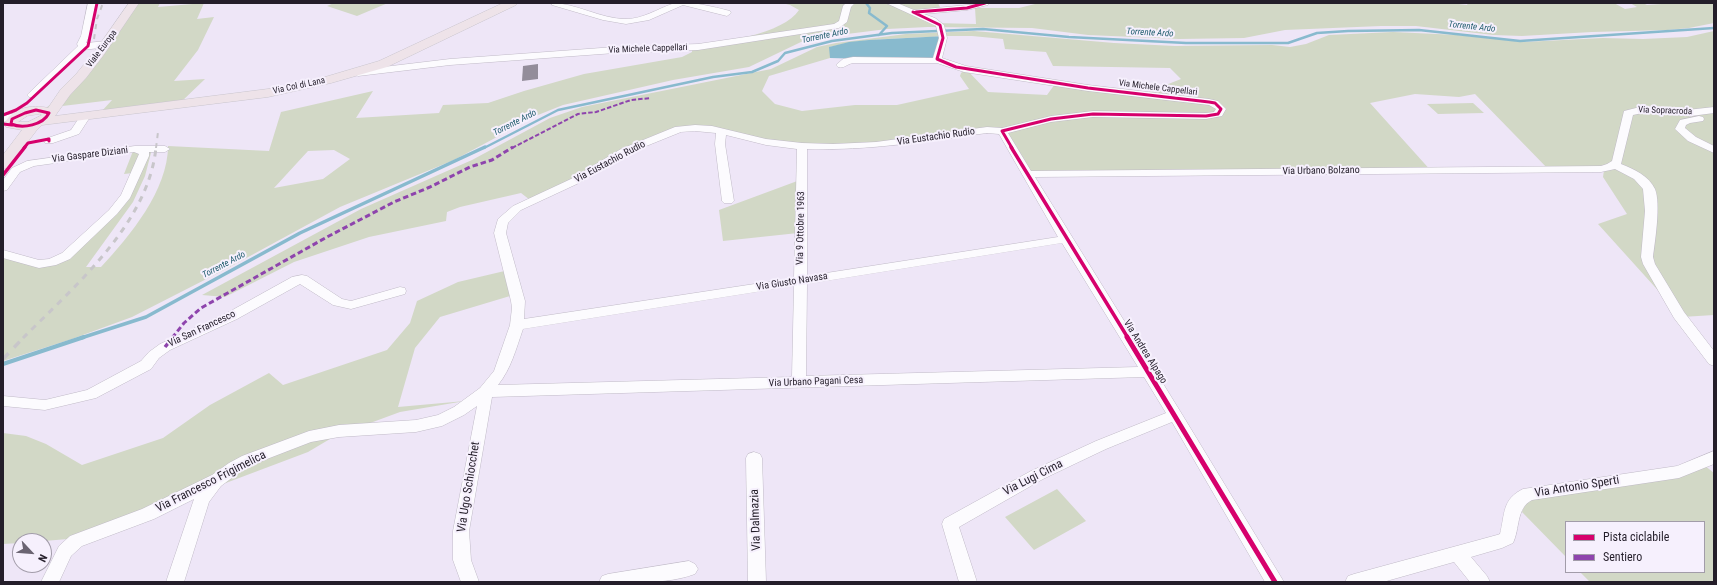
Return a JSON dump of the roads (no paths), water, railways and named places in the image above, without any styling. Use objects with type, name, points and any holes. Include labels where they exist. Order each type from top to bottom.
[{"type":"main road","name":"Viale Europa","points":[[16,122],[43,119],[65,92],[86,71],[107,44],[134,3]]},
{"type":"main road","name":"Via Col di Lana","points":[[43,119],[67,120],[268,93],[355,73],[392,59],[512,3]]},
{"type":"main road","name":"Viale Europa","points":[[16,122],[65,92]]},
{"type":"main road","points":[[16,122],[42,110],[43,119]]},
{"type":"main road","points":[[16,122],[47,125],[67,120]]},
{"type":"main road","name":"Viale Europa","points":[[8,170],[17,147],[16,122]]},
{"type":"street","points":[[84,46],[81,44],[85,36],[92,3]]},
{"type":"street","points":[[555,3],[607,18],[625,21],[640,19],[681,3]]},
{"type":"street","points":[[685,3],[726,13]]},
{"type":"street","name":"Via Michele Cappellari","points":[[392,59],[402,64],[430,64],[615,50],[716,45],[836,26],[843,22],[848,6],[851,3]]},
{"type":"street","points":[[890,3],[940,25],[943,36],[937,57],[938,60]]},
{"type":"street","points":[[913,12],[967,8],[985,3]]},
{"type":"street","points":[[32,95],[76,51],[84,46],[107,44]]},
{"type":"street","points":[[407,52],[411,61],[415,64]]},
{"type":"street","name":"Via Michele Cappellari","points":[[841,65],[846,61],[853,60],[929,62],[938,60],[961,68],[999,75],[1088,88],[1209,102],[1215,103],[1221,108],[1218,114],[1206,116],[1100,114],[1065,117],[1002,131]]},
{"type":"street","name":"Via Michele Cappellari","points":[[355,73],[415,64]]},
{"type":"street","name":"Via Sopracroda","points":[[1614,165],[1618,159],[1628,113],[1631,111],[1643,110],[1691,113],[1712,110],[1712,115],[1708,118],[1682,122],[1679,127],[1682,132],[1692,139],[1714,150]]},
{"type":"street","points":[[49,141],[75,132],[85,117]]},
{"type":"street","name":"Via Eustachio Rudio","points":[[484,392],[496,380],[504,364],[517,325],[519,308],[500,233],[502,222],[508,215],[521,206],[575,181],[625,151],[671,132],[686,128],[721,130],[757,140],[802,146],[865,146],[987,130],[1002,131]]},
{"type":"street","points":[[721,130],[720,144],[728,201]]},
{"type":"street","name":"Via Andrea Alpago","points":[[1002,131],[1275,582]]},
{"type":"street","name":"Via 9 Ottobre 1963","points":[[799,383],[802,146]]},
{"type":"street","points":[[3,254],[39,264],[58,260],[72,252],[113,212],[126,196],[144,156],[144,152],[135,149]]},
{"type":"street","name":"Via Gaspare Diziani","points":[[8,170],[34,162],[135,149],[165,149]]},
{"type":"street","points":[[1614,165],[1638,178],[1649,189],[1651,199],[1647,257],[1649,264],[1679,315],[1714,361]]},
{"type":"street","name":"Via Urbano Bolzano","points":[[1028,174],[1601,169],[1614,165]]},
{"type":"street","points":[[3,188],[8,170]]},
{"type":"street","name":"Via Giusto Navasa","points":[[517,325],[1066,239]]},
{"type":"street","name":"Via San Francesco","points":[[3,401],[45,405],[90,394],[146,365],[154,355],[165,346],[232,316],[297,280],[302,279],[338,302],[351,305],[400,291]]},
{"type":"street","name":"Via Urbano Pagani Cesa","points":[[484,392],[504,390],[799,383],[1148,372]]},
{"type":"street","name":"Via Francesco Frigimelica","points":[[50,582],[65,551],[76,541],[148,514],[218,480],[235,467],[298,440],[339,431],[399,427],[430,423],[459,411],[484,392]]},
{"type":"street","name":"Via Ugo Schiocchet","points":[[470,582],[462,560],[461,531],[484,401],[484,392]]},
{"type":"street","name":"Via Lugi Cima","points":[[968,582],[950,524],[1016,486],[1101,445],[1175,415]]},
{"type":"street","name":"Via Antonio Sperti","points":[[1458,554],[1502,541],[1507,538],[1516,501],[1521,497],[1529,494],[1679,472],[1714,457]]},
{"type":"street","name":"Via Dalmazia","points":[[754,458],[757,582]]},
{"type":"street","points":[[175,582],[202,499],[218,480]]},
{"type":"street","points":[[1354,582],[1458,554],[1481,582]]},
{"type":"street","points":[[608,582],[689,569]]},
{"type":"water","points":[[945,36],[937,61],[830,58],[829,47],[849,42]]},
{"type":"waterway","points":[[866,3],[870,8],[869,13],[887,26],[879,35]]},
{"type":"waterway","name":"Torrente Ardo","points":[[879,35],[983,29],[1069,37],[1186,43],[1288,43],[1317,33],[1348,31],[1419,30],[1520,41],[1714,28]]},
{"type":"waterway","name":"Torrente Ardo","points":[[484,148],[558,110],[713,77],[752,72],[778,61],[785,53],[832,41],[879,35]]},
{"type":"waterway","name":"Torrente Ardo","points":[[81,338],[146,317],[300,233],[485,147]]},
{"type":"waterway","name":"Torrente Ardo","points":[[3,364],[81,338]]},
{"type":"railway","points":[[94,39],[97,19],[103,3]]},
{"type":"railway","points":[[156,148],[158,132]]},
{"type":"railway","points":[[24,337],[86,275],[106,252],[124,227],[139,202],[150,175],[156,147]]},
{"type":"railway","points":[[3,359],[24,337]]}]
